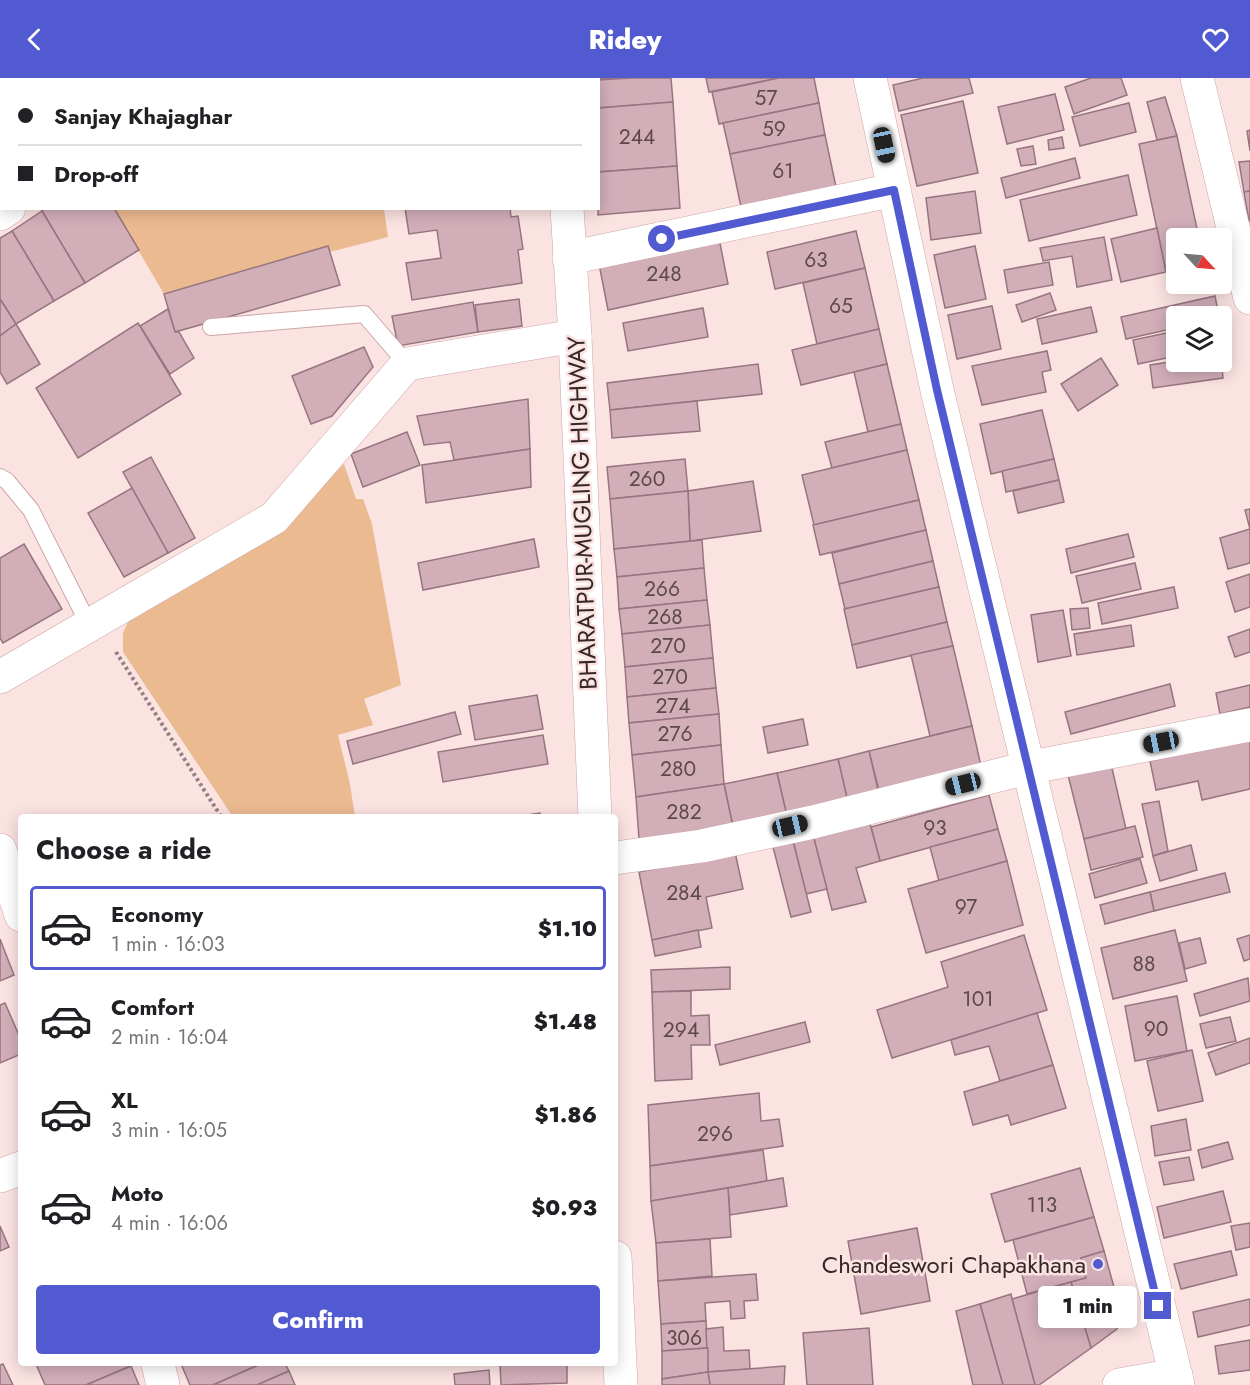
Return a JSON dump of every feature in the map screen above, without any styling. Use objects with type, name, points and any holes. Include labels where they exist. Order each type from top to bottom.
[{"type":"street","points":[[870,78],[937,390],[1177,1380],[1119,1385]]},
{"type":"street","points":[[1197,78],[1250,298]]},
{"type":"street","points":[[569,258],[894,190]]},
{"type":"street","name":"BHARATPUR-MUGLING HIGHWAY","points":[[567,210],[575,336],[595,814]]},
{"type":"street","points":[[0,677],[274,518],[407,364],[575,336]]},
{"type":"street","points":[[618,858],[702,846],[813,822],[1028,768],[1250,725]]},
{"type":"street","points":[[0,850],[18,906]]},
{"type":"street","points":[[0,1176],[18,1169]]},
{"type":"street","points":[[618,1321],[621,1385]]},
{"type":"street","points":[[158,1366],[163,1385]]},
{"type":"lane","points":[[211,327],[364,314],[407,364]]},
{"type":"lane","points":[[0,477],[31,510],[92,623]]},
{"type":"path","points":[[92,623],[219,814]]},
{"type":"shaded area","points":[[115,210],[384,210],[388,237],[330,252],[328,246],[164,294]]},
{"type":"shaded area","points":[[344,464],[356,499],[363,499],[372,524],[401,685],[364,699],[373,725],[338,735],[355,814],[231,814],[123,652],[123,633],[132,613],[278,530]]},
{"type":"building","points":[[600,78],[631,78],[600,80]]},
{"type":"building","points":[[671,78],[673,102],[600,108],[600,80]]},
{"type":"building","points":[[706,78],[779,78],[709,92]]},
{"type":"building","points":[[779,78],[814,78],[819,103],[719,124],[712,92]]},
{"type":"building","points":[[923,78],[969,78],[973,93],[899,111],[893,85]]},
{"type":"building","points":[[1091,78],[1121,78],[1127,95],[1074,114],[1065,87]]},
{"type":"building","points":[[1055,94],[1064,130],[1007,144],[998,107]]},
{"type":"building","points":[[1165,97],[1177,136],[1157,140],[1147,102]]},
{"type":"building","points":[[963,101],[978,173],[917,186],[901,115]]},
{"type":"building","points":[[673,102],[677,166],[600,172],[600,108]]},
{"type":"building","points":[[819,103],[825,135],[730,154],[723,123]]},
{"type":"building","points":[[1129,103],[1136,132],[1080,146],[1072,117]]},
{"type":"building","points":[[1250,130],[1250,151],[1247,131]]},
{"type":"building","points":[[825,135],[836,187],[741,207],[730,154]]},
{"type":"building","points":[[1177,136],[1197,228],[1166,228],[1166,267],[1165,267],[1139,144]]},
{"type":"building","points":[[1062,137],[1064,148],[1049,150],[1048,140]]},
{"type":"building","points":[[1033,146],[1036,164],[1021,166],[1017,149]]},
{"type":"building","points":[[1075,158],[1080,178],[1006,198],[1001,178]]},
{"type":"building","points":[[1250,161],[1250,191],[1244,192],[1239,162]]},
{"type":"building","points":[[677,166],[680,208],[598,215],[600,172]]},
{"type":"building","points":[[1128,175],[1137,215],[1029,241],[1020,200]]},
{"type":"building","points":[[975,191],[981,233],[931,240],[926,198]]},
{"type":"building","points":[[1250,191],[1250,221],[1249,221],[1244,192]]},
{"type":"building","points":[[115,210],[139,250],[85,283],[42,211]]},
{"type":"building","points":[[405,210],[510,210],[511,217],[518,216],[523,249],[518,250],[522,283],[412,300],[406,263],[441,258],[437,230],[409,234]]},
{"type":"building","points":[[42,211],[85,283],[54,301],[12,231]]},
{"type":"building","points":[[1157,228],[1166,272],[1121,282],[1111,239]]},
{"type":"building","points":[[12,231],[54,301],[16,324],[0,299],[0,238]]},
{"type":"building","points":[[856,231],[865,268],[775,289],[767,252]]},
{"type":"building","points":[[1104,237],[1112,280],[1077,287],[1072,256],[1043,261],[1040,248]]},
{"type":"building","points":[[719,238],[728,284],[608,310],[599,264]]},
{"type":"building","points":[[328,246],[340,285],[175,332],[164,294]]},
{"type":"building","points":[[975,246],[986,299],[945,308],[934,255]]},
{"type":"building","points":[[1049,262],[1053,285],[1008,293],[1004,270]]},
{"type":"building","points":[[865,268],[879,329],[817,344],[803,283]]},
{"type":"building","points":[[1050,293],[1056,310],[1022,322],[1016,305]]},
{"type":"building","points":[[1215,296],[1217,306],[1170,306]]},
{"type":"building","points":[[0,299],[16,324],[0,336]]},
{"type":"building","points":[[519,299],[522,326],[478,332],[475,305]]},
{"type":"building","points":[[473,302],[478,332],[398,346],[392,316]]},
{"type":"building","points":[[992,306],[1001,349],[957,359],[948,315]]},
{"type":"building","points":[[1091,307],[1097,332],[1042,344],[1037,319]]},
{"type":"building","points":[[1166,307],[1166,330],[1126,339],[1121,317]]},
{"type":"building","points":[[703,308],[708,337],[628,351],[623,323]]},
{"type":"building","points":[[168,309],[175,332],[179,332],[194,358],[170,374],[140,326]]},
{"type":"building","points":[[138,323],[181,394],[78,458],[36,388]]},
{"type":"building","points":[[16,324],[40,364],[7,384],[0,372],[0,336]]},
{"type":"building","points":[[879,329],[887,364],[801,385],[792,350]]},
{"type":"building","points":[[1166,333],[1166,358],[1138,364],[1133,340]]},
{"type":"building","points":[[364,347],[373,367],[332,416],[311,424],[292,376]]},
{"type":"building","points":[[1047,351],[1051,370],[1042,372],[1046,392],[982,405],[972,366]]},
{"type":"building","points":[[1101,358],[1118,385],[1078,411],[1061,384]]},
{"type":"building","points":[[1166,363],[1166,372],[1222,372],[1223,378],[1153,388],[1150,365]]},
{"type":"building","points":[[758,364],[762,394],[610,410],[607,383]]},
{"type":"building","points":[[887,364],[901,424],[868,432],[854,372]]},
{"type":"building","points":[[528,399],[530,449],[454,460],[450,442],[424,445],[417,416]]},
{"type":"building","points":[[697,401],[700,431],[612,438],[610,410]]},
{"type":"building","points":[[1042,410],[1054,459],[991,474],[980,424]]},
{"type":"building","points":[[901,424],[907,450],[832,468],[825,442]]},
{"type":"building","points":[[407,432],[420,465],[363,487],[351,454]]},
{"type":"building","points":[[530,449],[531,487],[426,503],[422,465]]},
{"type":"building","points":[[907,450],[919,500],[814,525],[802,475]]},
{"type":"building","points":[[151,457],[195,538],[168,553],[123,472]]},
{"type":"building","points":[[685,459],[688,491],[610,499],[607,467]]},
{"type":"building","points":[[1054,459],[1059,480],[1006,492],[1002,471]]},
{"type":"building","points":[[1059,480],[1064,502],[1018,513],[1013,491]]},
{"type":"building","points":[[753,481],[761,531],[690,541],[688,491]]},
{"type":"building","points":[[132,488],[168,553],[124,577],[88,513]]},
{"type":"building","points":[[688,491],[690,541],[614,549],[610,499]]},
{"type":"building","points":[[919,500],[926,530],[820,555],[813,525]]},
{"type":"building","points":[[1250,509],[1250,529],[1245,510]]},
{"type":"building","points":[[1250,529],[1250,563],[1228,569],[1220,538]]},
{"type":"building","points":[[926,530],[933,561],[839,584],[832,553]]},
{"type":"building","points":[[1128,534],[1134,557],[1071,573],[1066,549]]},
{"type":"building","points":[[534,539],[539,567],[423,590],[418,563]]},
{"type":"building","points":[[702,540],[704,568],[617,577],[614,549]]},
{"type":"building","points":[[24,544],[62,609],[3,643],[0,638],[0,558]]},
{"type":"building","points":[[933,561],[939,587],[845,609],[839,584]]},
{"type":"building","points":[[1135,563],[1141,589],[1082,603],[1076,576]]},
{"type":"building","points":[[704,568],[707,600],[619,609],[617,577]]},
{"type":"building","points":[[1250,574],[1250,607],[1235,612],[1226,582]]},
{"type":"building","points":[[939,587],[947,622],[852,645],[844,609]]},
{"type":"building","points":[[1174,587],[1178,608],[1102,624],[1098,603]]},
{"type":"building","points":[[707,600],[710,625],[622,634],[619,609]]},
{"type":"building","points":[[1088,608],[1090,628],[1072,630],[1070,609]]},
{"type":"building","points":[[1063,610],[1071,656],[1038,662],[1031,615]]},
{"type":"building","points":[[947,622],[953,646],[857,668],[852,645]]},
{"type":"building","points":[[710,625],[713,658],[625,667],[622,634]]},
{"type":"building","points":[[1131,625],[1134,646],[1077,655],[1074,634]]},
{"type":"building","points":[[1250,629],[1250,652],[1235,657],[1228,637]]},
{"type":"building","points":[[953,646],[972,726],[930,736],[911,655]]},
{"type":"building","points":[[713,658],[716,688],[627,697],[625,667]]},
{"type":"building","points":[[1170,684],[1175,706],[1071,734],[1065,712]]},
{"type":"building","points":[[1250,685],[1250,707],[1220,714],[1216,693]]},
{"type":"building","points":[[716,688],[719,714],[629,723],[627,697]]},
{"type":"building","points":[[537,695],[543,729],[475,740],[469,706]]},
{"type":"building","points":[[455,712],[461,734],[353,764],[347,741]]},
{"type":"building","points":[[719,714],[721,745],[632,755],[629,723]]},
{"type":"building","points":[[803,719],[808,745],[768,753],[763,727]]},
{"type":"building","points":[[972,726],[981,766],[879,791],[869,751]]},
{"type":"building","points":[[543,735],[548,764],[443,782],[438,752]]},
{"type":"building","points":[[1250,738],[1250,789],[1202,800],[1198,781],[1156,790],[1150,761]]},
{"type":"building","points":[[721,745],[724,784],[636,797],[632,755]]},
{"type":"building","points":[[869,751],[878,790],[847,798],[838,759]]},
{"type":"building","points":[[838,759],[847,798],[786,812],[777,773]]},
{"type":"building","points":[[1111,764],[1126,829],[1084,839],[1068,775]]},
{"type":"building","points":[[777,773],[786,812],[733,827],[724,784]]},
{"type":"building","points":[[724,784],[733,827],[639,839],[636,797]]},
{"type":"building","points":[[989,795],[998,829],[880,861],[871,827]]},
{"type":"building","points":[[1159,801],[1168,851],[1153,856],[1142,804]]},
{"type":"building","points":[[869,820],[880,861],[856,868],[866,902],[832,910],[813,835]]},
{"type":"building","points":[[1135,826],[1143,857],[1091,870],[1084,839]]},
{"type":"building","points":[[998,829],[1007,861],[939,881],[930,847]]},
{"type":"building","points":[[813,835],[827,889],[806,894],[793,841]]},
{"type":"building","points":[[793,841],[811,912],[791,917],[773,847]]},
{"type":"building","points":[[1191,845],[1197,870],[1160,881],[1153,856]]},
{"type":"building","points":[[735,852],[743,889],[706,897],[712,928],[652,940],[639,872]]},
{"type":"building","points":[[1140,859],[1147,883],[1095,898],[1089,874]]},
{"type":"building","points":[[1007,861],[1023,925],[926,953],[908,889]]},
{"type":"building","points":[[1225,873],[1230,892],[1154,911],[1150,892]]},
{"type":"building","points":[[1150,892],[1154,911],[1105,924],[1100,905]]},
{"type":"building","points":[[698,930],[701,947],[655,956],[652,940]]},
{"type":"building","points":[[1175,930],[1187,981],[1113,999],[1101,948]]},
{"type":"building","points":[[1024,935],[1047,1010],[892,1058],[877,1010],[948,987],[941,962]]},
{"type":"building","points":[[1250,935],[1250,959],[1244,961],[1237,939]]},
{"type":"building","points":[[1200,938],[1206,963],[1185,969],[1179,943]]},
{"type":"building","points":[[0,939],[14,975],[0,981]]},
{"type":"building","points":[[730,967],[730,989],[652,992],[651,970]]},
{"type":"building","points":[[1248,978],[1250,1001],[1200,1016],[1194,994]]},
{"type":"building","points":[[691,991],[691,1016],[709,1015],[710,1045],[691,1045],[692,1079],[655,1081],[652,992]]},
{"type":"building","points":[[1177,996],[1187,1051],[1135,1061],[1125,1006]]},
{"type":"building","points":[[5,1003],[18,1033],[18,1055],[0,1063],[0,1005]]},
{"type":"building","points":[[1037,1013],[1053,1065],[1000,1081],[989,1046],[955,1055],[951,1040]]},
{"type":"building","points":[[1230,1017],[1236,1041],[1206,1048],[1200,1024]]},
{"type":"building","points":[[805,1022],[810,1042],[720,1065],[715,1045]]},
{"type":"building","points":[[1250,1038],[1250,1063],[1216,1075],[1208,1053]]},
{"type":"building","points":[[1192,1050],[1203,1101],[1158,1111],[1147,1061]]},
{"type":"building","points":[[1053,1065],[1066,1108],[1011,1125],[1008,1115],[973,1125],[964,1092]]},
{"type":"building","points":[[759,1093],[761,1121],[779,1119],[783,1146],[650,1166],[648,1105]]},
{"type":"building","points":[[1186,1119],[1191,1150],[1155,1156],[1151,1126]]},
{"type":"building","points":[[1228,1142],[1233,1159],[1202,1168],[1198,1150]]},
{"type":"building","points":[[763,1150],[767,1181],[651,1201],[650,1166]]},
{"type":"building","points":[[1189,1157],[1194,1180],[1164,1185],[1159,1162]]},
{"type":"building","points":[[1080,1168],[1094,1217],[1005,1242],[991,1194]]},
{"type":"building","points":[[783,1178],[787,1206],[730,1215],[728,1188]]},
{"type":"building","points":[[728,1188],[731,1237],[656,1243],[651,1201]]},
{"type":"building","points":[[1223,1191],[1231,1222],[1164,1238],[1157,1207]]},
{"type":"building","points":[[1094,1217],[1104,1251],[1081,1258],[1086,1278],[1027,1294],[1013,1240]]},
{"type":"building","points":[[1250,1223],[1250,1247],[1236,1250],[1231,1226]]},
{"type":"building","points":[[0,1226],[9,1247],[0,1251]]},
{"type":"building","points":[[917,1228],[930,1301],[861,1314],[848,1241]]},
{"type":"building","points":[[710,1239],[712,1276],[658,1281],[656,1243]]},
{"type":"building","points":[[1104,1251],[1122,1316],[1117,1329],[1091,1348],[1071,1282],[1086,1278],[1081,1258]]},
{"type":"building","points":[[1231,1251],[1237,1275],[1181,1289],[1174,1264]]},
{"type":"building","points":[[756,1274],[758,1300],[744,1301],[745,1318],[731,1319],[730,1301],[705,1303],[706,1321],[661,1324],[658,1281]]},
{"type":"building","points":[[1071,1282],[1091,1348],[1039,1385],[1035,1385],[1012,1299]]},
{"type":"building","points":[[1011,1294],[1035,1385],[1003,1385],[980,1304]]},
{"type":"building","points":[[1250,1299],[1250,1325],[1198,1337],[1193,1312]]},
{"type":"building","points":[[980,1304],[1003,1385],[973,1385],[956,1311]]},
{"type":"building","points":[[706,1321],[708,1348],[662,1351],[661,1324]]},
{"type":"building","points":[[723,1327],[724,1351],[749,1350],[750,1369],[708,1372],[706,1329]]},
{"type":"building","points":[[869,1328],[873,1385],[807,1385],[803,1333]]},
{"type":"building","points":[[1250,1340],[1250,1370],[1219,1374],[1215,1346]]},
{"type":"building","points":[[708,1348],[708,1372],[662,1379],[662,1351]]},
{"type":"building","points":[[3,1364],[13,1385],[0,1385],[0,1365]]},
{"type":"building","points":[[37,1366],[131,1366],[86,1385],[45,1385]]},
{"type":"building","points":[[131,1366],[139,1385],[86,1385]]},
{"type":"building","points":[[182,1366],[256,1366],[213,1385],[190,1385]]},
{"type":"building","points":[[256,1366],[286,1366],[289,1371],[257,1385],[213,1385]]},
{"type":"building","points":[[500,1366],[567,1366],[567,1383],[501,1385]]},
{"type":"building","points":[[785,1366],[784,1385],[710,1385],[708,1372]]},
{"type":"building","points":[[489,1370],[490,1385],[455,1385],[454,1374]]},
{"type":"building","points":[[289,1371],[295,1385],[257,1385]]},
{"type":"building","points":[[708,1372],[710,1385],[662,1385],[662,1379]]},
{"type":"place","name":"Chandeswori Chapakhana","points":[[1098,1264]]},
{"type":"route","points":[[662,239],[894,190],[937,390],[1158,1306]]}]
